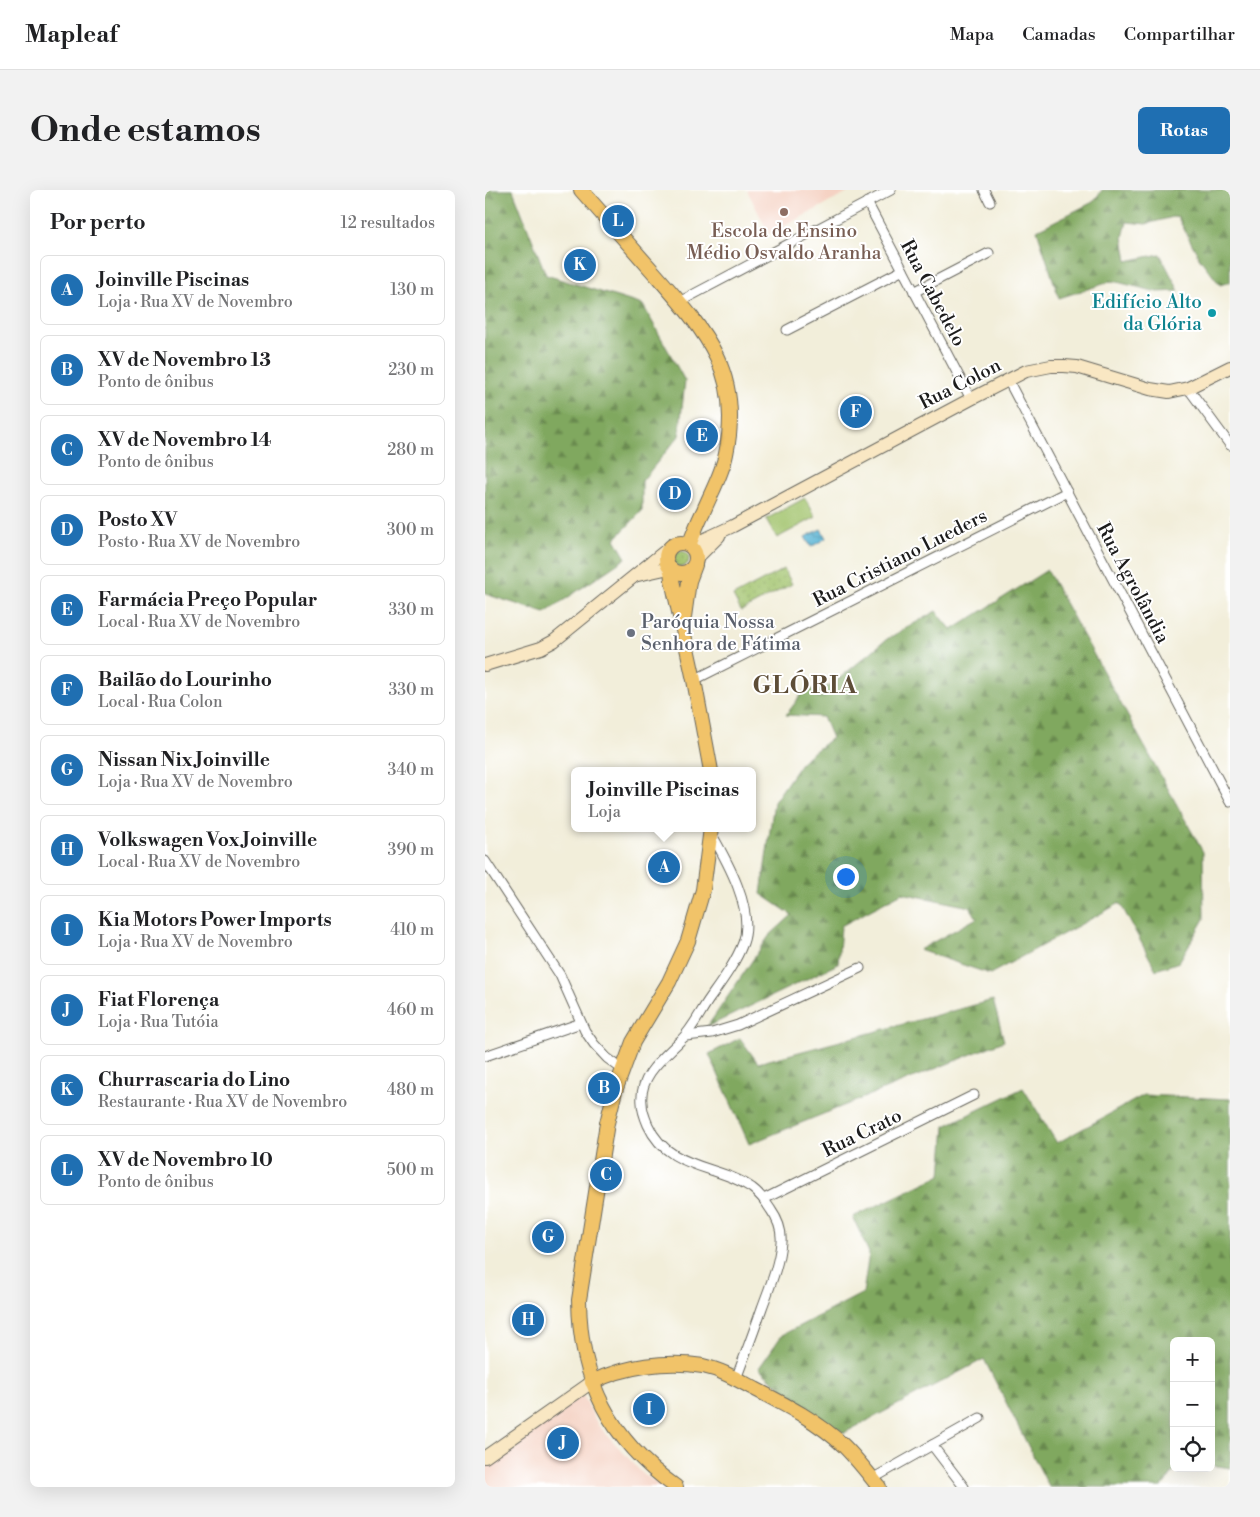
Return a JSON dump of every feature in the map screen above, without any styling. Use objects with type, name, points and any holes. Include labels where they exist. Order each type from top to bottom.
[{"type":"main road","points":[[581,190],[694,319],[712,346],[724,375],[730,401],[731,419],[726,455],[717,484],[704,508],[690,546]]},
{"type":"main road","points":[[704,508],[671,546],[666,556],[695,680],[710,767]]},
{"type":"main road","points":[[671,546],[682,542],[690,546],[694,550],[696,561],[689,581],[683,628]]},
{"type":"main road","points":[[670,569],[684,573],[689,571],[696,561]]},
{"type":"main road","points":[[676,1487],[657,1472],[625,1439],[605,1411],[592,1382],[582,1340],[579,1300],[607,1123],[615,1091],[633,1042],[669,982],[688,941],[703,890],[711,832]]},
{"type":"main road","points":[[592,1382],[612,1373],[631,1368],[677,1364],[713,1369],[776,1400],[822,1429],[844,1446],[875,1483]]},
{"type":"street","points":[[679,302],[891,190]]},
{"type":"street","points":[[984,190],[990,202]]},
{"type":"street","name":"Rua Cabedelo","points":[[867,202],[971,399]]},
{"type":"street","points":[[914,292],[989,253]]},
{"type":"street","points":[[787,330],[903,270]]},
{"type":"street","name":"Rua Colon","points":[[690,546],[724,530],[1026,371],[1064,366],[1077,367],[1160,391],[1179,391],[1230,367]]},
{"type":"street","name":"Rua Agrolândia","points":[[1008,380],[1230,802]]},
{"type":"street","points":[[1188,388],[1230,445]]},
{"type":"street","name":"Rua Cristiano Lueders","points":[[695,680],[1067,492]]},
{"type":"street","name":"Rua Colon","points":[[696,561],[724,530]]},
{"type":"street","points":[[485,665],[541,648],[554,641],[671,546]]},
{"type":"street","points":[[633,577],[670,569]]},
{"type":"street","points":[[712,832],[724,856],[747,919],[743,943],[736,958],[685,1036],[653,1068],[646,1079],[641,1104],[651,1131],[661,1144],[684,1161],[741,1182],[752,1188],[764,1199],[778,1223],[781,1241],[775,1275],[736,1379]]},
{"type":"street","points":[[485,861],[560,975],[581,1023],[594,1044],[607,1058],[622,1069]]},
{"type":"street","points":[[685,1036],[713,1033],[738,1025],[860,968]]},
{"type":"street","points":[[485,1056],[581,1023]]},
{"type":"street","name":"Rua Crato","points":[[764,1199],[974,1095]]},
{"type":"street","points":[[485,1457],[592,1382]]},
{"type":"street","points":[[875,1483],[932,1445],[980,1418]]},
{"type":"street","points":[[932,1445],[964,1487]]},
{"type":"shaded area","name":"Escola de Ensino Médio Osvaldo Aranha","points":[[747,190],[853,190],[769,234]]},
{"type":"shaded area","points":[[579,1394],[584,1397],[598,1425],[643,1474],[662,1487],[485,1487],[485,1461]]},
{"type":"green space","points":[[485,190],[513,190],[546,275],[643,305],[685,381],[679,436],[642,481],[642,511],[615,539],[626,558],[545,613],[485,594]]},
{"type":"green space","points":[[1102,190],[1230,190],[1230,282],[1220,285],[1200,259],[1177,216],[1146,224],[1127,222],[1123,237],[1127,261],[1160,254],[1179,291],[1157,292],[1113,281],[1059,298],[1037,230],[1093,202]]},
{"type":"green space","points":[[805,498],[816,517],[777,538],[766,519]]},
{"type":"green space","points":[[678,551],[684,551],[689,556],[687,565],[678,567],[673,562],[673,556]]},
{"type":"green space","points":[[784,569],[792,584],[741,611],[733,596]]},
{"type":"green space","points":[[1047,570],[1203,852],[1204,919],[1179,962],[1156,970],[1120,903],[990,974],[919,950],[977,918],[970,907],[902,893],[841,926],[838,964],[707,1027],[769,936],[792,915],[761,894],[774,802],[803,760],[832,738],[823,717],[786,715],[804,691],[830,686],[887,639],[936,611],[952,630]]},
{"type":"green space","points":[[993,1000],[1004,1041],[749,1144],[709,1054],[740,1038],[758,1063]]},
{"type":"green space","points":[[1023,1088],[1057,1143],[1144,1095],[1230,1099],[1230,1468],[1215,1466],[1215,1337],[1170,1337],[1170,1472],[1173,1472],[1162,1487],[1049,1487],[984,1359],[844,1433],[800,1405],[759,1368],[782,1335],[863,1293],[869,1253],[853,1217],[941,1175],[945,1126]]},
{"type":"water","points":[[821,529],[826,538],[811,547],[805,537]]},
{"type":"place","name":"Escola de Ensino Médio Osvaldo Aranha","points":[[784,212]]},
{"type":"place","name":"XV de Novembro 10","points":[[618,221]]},
{"type":"place","name":"Churrascaria do Lino","points":[[580,265]]},
{"type":"place","name":"Edifício Alto da Glória","points":[[1212,313]]},
{"type":"place","name":"Bailão do Lourinho","points":[[856,412]]},
{"type":"place","name":"Farmácia Preço Popular","points":[[702,436]]},
{"type":"place","name":"Posto XV","points":[[675,494]]},
{"type":"place","name":"Paróquia Nossa Senhora de Fátima","points":[[631,633]]},
{"type":"place","name":"Joinville Piscinas","points":[[664,867]]},
{"type":"place","name":"XV de Novembro 13","points":[[604,1088]]},
{"type":"place","name":"XV de Novembro 14","points":[[606,1175]]},
{"type":"place","name":"Nissan Nix Joinville","points":[[548,1237]]},
{"type":"place","name":"Volkswagen Vox Joinville","points":[[528,1320]]},
{"type":"place","name":"Kia Motors Power Imports","points":[[649,1409]]},
{"type":"place","name":"Fiat Florença","points":[[563,1443]]},
{"type":"district","name":"GLÓRIA","points":[[805,686]]}]
